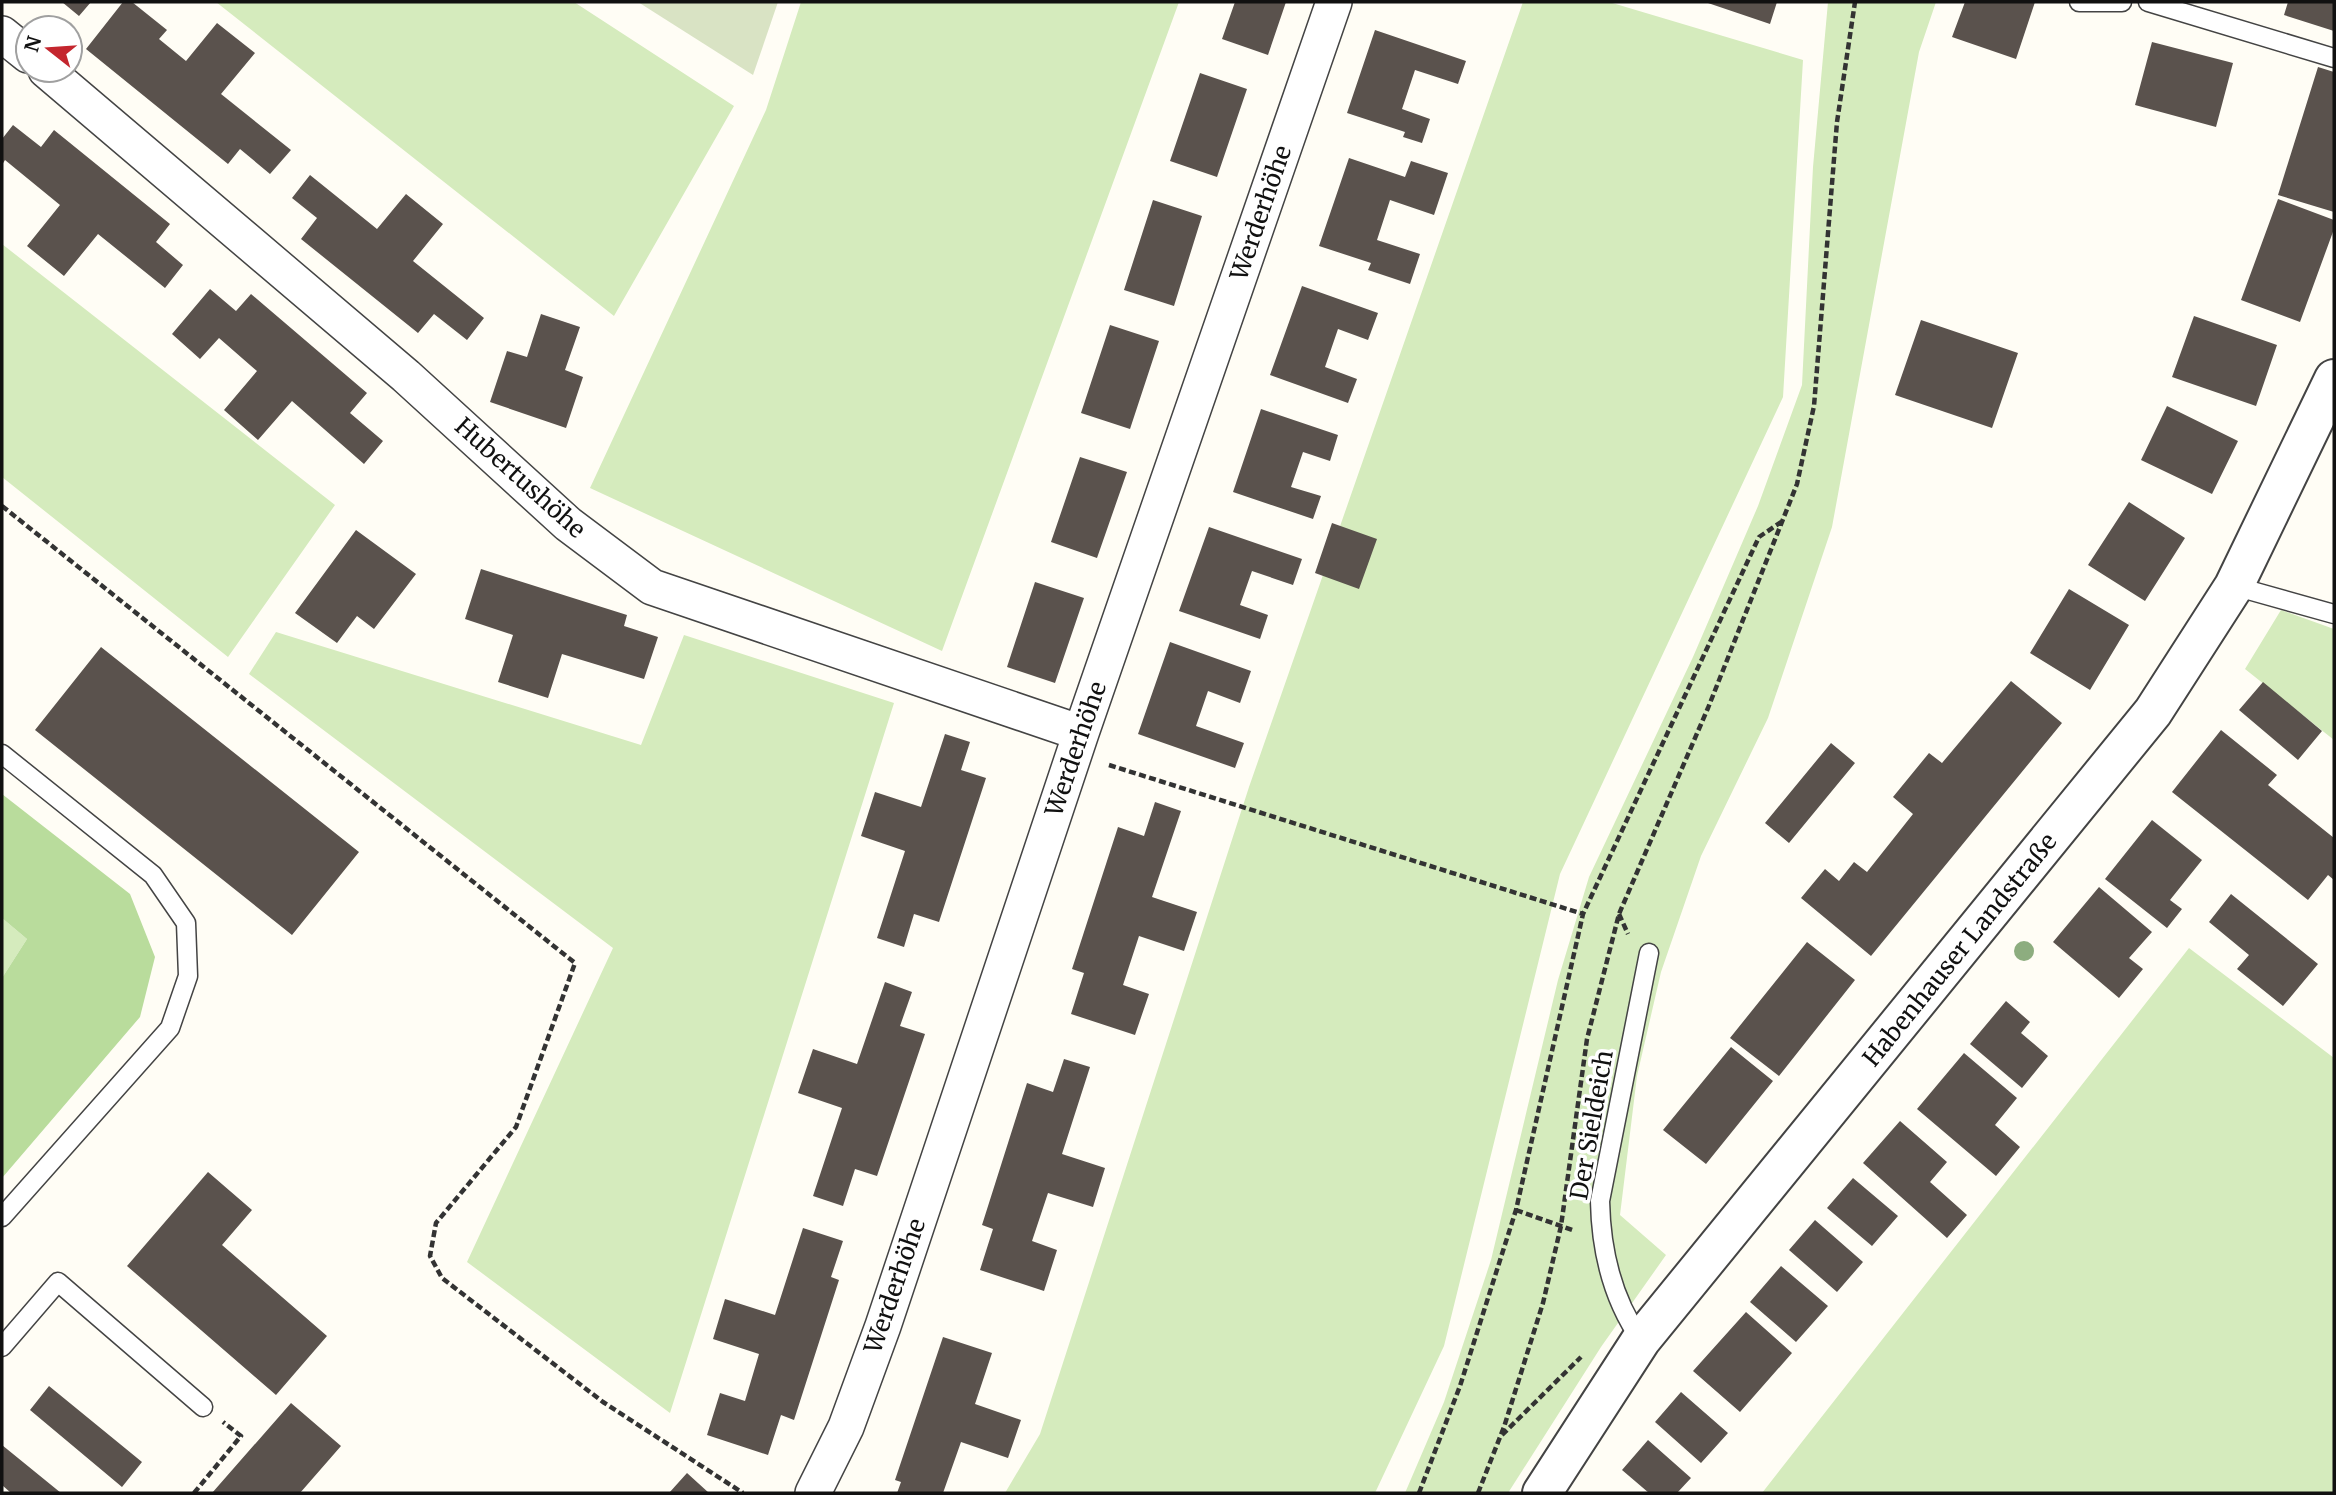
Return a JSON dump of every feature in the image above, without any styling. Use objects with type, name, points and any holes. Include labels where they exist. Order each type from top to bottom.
[{"type":"street","name":"Werderhöhe","points":[[813,1493],[846,1427],[883,1326],[1082,733],[1334,2]]},
{"type":"street","name":"Hubertushöhe","points":[[63,84],[407,376],[568,524],[652,587],[1082,733]]},
{"type":"street","name":"Habenhauser Landstraße","points":[[1542,1493],[1633,1328],[2153,712],[2234,586],[2334,379]]},
{"type":"lane","points":[[2079,2],[2122,2]]},
{"type":"lane","points":[[2148,2],[2334,58]]},
{"type":"lane","points":[[2234,586],[2334,614]]},
{"type":"lane","points":[[2,754],[153,876],[186,923],[188,976],[170,1028],[2,1217]]},
{"type":"lane","name":"Der Sieldeich","points":[[1633,1328],[1601,1240],[1600,1201],[1649,954]]},
{"type":"lane","points":[[2,1347],[58,1282],[203,1407]]},
{"type":"path","points":[[1478,1493],[1543,1303],[1561,1226],[1587,1039],[1619,914],[1708,708],[1797,484],[1814,406],[1837,122],[1855,2]]},
{"type":"path","points":[[2,506],[575,963],[516,1127],[436,1223],[430,1256],[442,1278],[603,1402],[743,1493]]},
{"type":"path","points":[[1419,1493],[1460,1386],[1516,1210],[1583,914],[1759,537],[1783,521]]},
{"type":"path","points":[[1082,733],[1103,763],[1583,914]]},
{"type":"path","points":[[1516,1210],[1601,1240]]},
{"type":"path","points":[[1499,1438],[1633,1328]]},
{"type":"path","points":[[194,1493],[241,1436],[203,1407]]},
{"type":"green space","points":[[216,2],[574,2],[734,106],[614,316]]},
{"type":"green space","points":[[638,2],[778,2],[753,75]]},
{"type":"green space","points":[[801,2],[1179,2],[942,651],[590,488],[766,110]]},
{"type":"green space","points":[[1523,2],[1609,2],[1803,60],[1783,397],[1560,874],[1444,1346],[1375,1493],[1005,1493],[1040,1434],[1249,787]]},
{"type":"green space","points":[[1828,2],[1936,2],[1919,52],[1832,527],[1768,718],[1701,856],[1661,972],[1637,1076],[1620,1215],[1666,1255],[1601,1347],[1508,1493],[1405,1493],[1444,1402],[1491,1260],[1558,980],[1589,877],[1693,657],[1758,506],[1802,385],[1813,167]]},
{"type":"green space","points":[[2,244],[335,505],[228,657],[2,477]]},
{"type":"green space","points":[[2281,610],[2334,629],[2334,740],[2245,669]]},
{"type":"green space","points":[[276,632],[641,745],[684,635],[894,703],[670,1413],[467,1262],[613,948],[249,674]]},
{"type":"green space","points":[[2,794],[130,894],[155,957],[140,1017],[2,1178],[2,978],[27,939],[2,918]]},
{"type":"green space","points":[[2,918],[27,939],[2,978]]},
{"type":"green space","points":[[2189,948],[2334,1058],[2334,1493],[1762,1493]]},
{"type":"building","points":[[62,2],[91,2],[81,14],[77,14]]},
{"type":"building","points":[[123,2],[132,2],[167,30],[159,39],[186,61],[217,23],[255,53],[221,94],[291,150],[270,174],[240,149],[228,164],[86,49]]},
{"type":"building","points":[[1235,2],[1286,2],[1268,55],[1222,39]]},
{"type":"building","points":[[1705,2],[1777,2],[1770,24]]},
{"type":"building","points":[[1965,2],[2035,2],[2016,59],[1952,37]]},
{"type":"building","points":[[2288,2],[2334,2],[2334,31],[2284,15]]},
{"type":"building","points":[[1375,30],[1466,61],[1458,84],[1415,70],[1402,109],[1430,119],[1422,143],[1403,137],[1405,132],[1347,113]]},
{"type":"building","points":[[2152,42],[2233,63],[2216,127],[2135,105]]},
{"type":"building","points":[[2318,67],[2334,72],[2334,212],[2278,195]]},
{"type":"building","points":[[1200,73],[1247,89],[1217,177],[1170,161]]},
{"type":"building","points":[[13,125],[41,147],[54,130],[170,224],[156,242],[183,265],[165,288],[98,234],[64,276],[27,246],[60,205],[5,160],[2,165],[2,139]]},
{"type":"building","points":[[1349,158],[1405,177],[1411,161],[1448,173],[1434,215],[1390,200],[1377,240],[1420,254],[1410,284],[1368,270],[1371,263],[1319,246]]},
{"type":"building","points":[[310,175],[377,229],[406,194],[443,224],[413,261],[484,318],[467,340],[434,314],[418,333],[301,239],[317,218],[292,198]]},
{"type":"building","points":[[2278,199],[2334,220],[2334,229],[2300,322],[2241,300]]},
{"type":"building","points":[[1153,200],[1202,216],[1174,306],[1124,290]]},
{"type":"building","points":[[1302,286],[1378,313],[1368,340],[1338,329],[1325,367],[1357,379],[1348,403],[1270,375]]},
{"type":"building","points":[[210,289],[236,311],[251,294],[367,393],[350,413],[383,441],[364,464],[292,401],[258,440],[224,410],[257,371],[219,338],[200,359],[172,334]]},
{"type":"building","points":[[541,314],[580,327],[565,370],[583,377],[566,428],[490,402],[507,351],[527,357]]},
{"type":"building","points":[[2194,316],[2277,345],[2256,406],[2172,377]]},
{"type":"building","points":[[1921,320],[2018,353],[1992,428],[1895,395]]},
{"type":"building","points":[[1110,325],[1159,341],[1130,429],[1081,413]]},
{"type":"building","points":[[2167,406],[2238,441],[2212,494],[2141,460]]},
{"type":"building","points":[[1261,409],[1338,435],[1330,461],[1303,452],[1291,487],[1321,496],[1313,519],[1233,492]]},
{"type":"building","points":[[1080,457],[1127,472],[1097,558],[1051,542]]},
{"type":"building","points":[[2129,502],[2185,538],[2145,601],[2088,565]]},
{"type":"building","points":[[1332,523],[1377,539],[1359,589],[1315,573]]},
{"type":"building","points":[[1209,527],[1302,559],[1293,585],[1252,571],[1240,605],[1268,615],[1260,639],[1179,611]]},
{"type":"building","points":[[356,530],[416,574],[374,629],[357,616],[337,643],[295,613]]},
{"type":"building","points":[[481,569],[627,615],[624,626],[658,637],[644,679],[562,654],[548,698],[498,682],[513,635],[465,619]]},
{"type":"building","points":[[1035,582],[1084,598],[1055,683],[1007,667]]},
{"type":"building","points":[[2069,589],[2129,625],[2090,690],[2030,653]]},
{"type":"building","points":[[1170,642],[1251,671],[1240,703],[1208,691],[1196,726],[1244,743],[1235,768],[1138,734]]},
{"type":"building","points":[[101,647],[359,852],[292,935],[35,730]]},
{"type":"building","points":[[2011,681],[2062,723],[1871,956],[1801,898],[1825,869],[1839,881],[1854,862],[1867,872],[1913,814],[1893,797],[1929,753],[1942,763]]},
{"type":"building","points":[[2263,682],[2322,731],[2298,760],[2239,710]]},
{"type":"building","points":[[2221,730],[2277,775],[2268,785],[2334,838],[2334,880],[2328,875],[2308,900],[2172,792]]},
{"type":"building","points":[[945,734],[970,742],[961,770],[986,778],[939,922],[914,914],[904,947],[877,938],[905,851],[861,836],[875,792],[921,807]]},
{"type":"building","points":[[1831,743],[1855,763],[1789,843],[1765,823]]},
{"type":"building","points":[[1155,802],[1181,811],[1152,897],[1197,912],[1184,951],[1139,936],[1123,985],[1149,994],[1135,1035],[1071,1014],[1084,973],[1072,969],[1118,827],[1144,836]]},
{"type":"building","points":[[2152,820],[2202,860],[2170,900],[2182,909],[2167,928],[2105,879]]},
{"type":"building","points":[[2099,887],[2152,932],[2129,958],[2143,969],[2119,998],[2053,942]]},
{"type":"building","points":[[2231,894],[2318,964],[2283,1006],[2237,969],[2249,955],[2209,922]]},
{"type":"building","points":[[1807,942],[1855,980],[1779,1076],[1730,1038]]},
{"type":"building","points":[[885,982],[912,992],[900,1026],[925,1034],[877,1176],[855,1169],[843,1206],[813,1196],[842,1108],[798,1093],[813,1049],[857,1064]]},
{"type":"building","points":[[2006,1001],[2030,1022],[2021,1033],[2048,1056],[2022,1088],[1970,1044]]},
{"type":"building","points":[[1731,1047],[1773,1081],[1706,1164],[1663,1130]]},
{"type":"building","points":[[1964,1053],[2017,1098],[1995,1125],[2020,1147],[1996,1176],[1917,1109]]},
{"type":"building","points":[[1064,1059],[1090,1067],[1062,1154],[1105,1168],[1093,1207],[1048,1193],[1032,1241],[1057,1250],[1044,1291],[980,1270],[993,1229],[982,1225],[1027,1083],[1053,1092]]},
{"type":"building","points":[[1900,1121],[1947,1162],[1930,1182],[1967,1215],[1947,1238],[1863,1163]]},
{"type":"building","points":[[208,1172],[252,1210],[222,1245],[327,1336],[276,1395],[127,1266]]},
{"type":"building","points":[[1853,1178],[1898,1216],[1872,1246],[1827,1208]]},
{"type":"building","points":[[1815,1220],[1863,1262],[1837,1292],[1789,1250]]},
{"type":"building","points":[[803,1228],[843,1241],[831,1277],[839,1280],[794,1420],[781,1415],[768,1455],[707,1435],[720,1393],[745,1401],[759,1354],[713,1339],[725,1299],[775,1315]]},
{"type":"building","points":[[1781,1266],[1828,1306],[1796,1342],[1750,1302]]},
{"type":"building","points":[[1746,1312],[1792,1353],[1740,1412],[1693,1371]]},
{"type":"building","points":[[943,1337],[992,1353],[975,1404],[1021,1420],[1008,1458],[961,1442],[943,1493],[897,1493],[901,1482],[895,1480]]},
{"type":"building","points":[[49,1386],[142,1462],[122,1487],[30,1410]]},
{"type":"building","points":[[1681,1392],[1728,1433],[1701,1463],[1655,1422]]},
{"type":"building","points":[[291,1403],[341,1446],[300,1493],[212,1493]]},
{"type":"building","points":[[1648,1440],[1691,1478],[1677,1493],[1649,1493],[1622,1470]]},
{"type":"building","points":[[2,1445],[61,1493],[11,1493],[2,1485]]},
{"type":"building","points":[[687,1473],[709,1493],[669,1493]]}]
